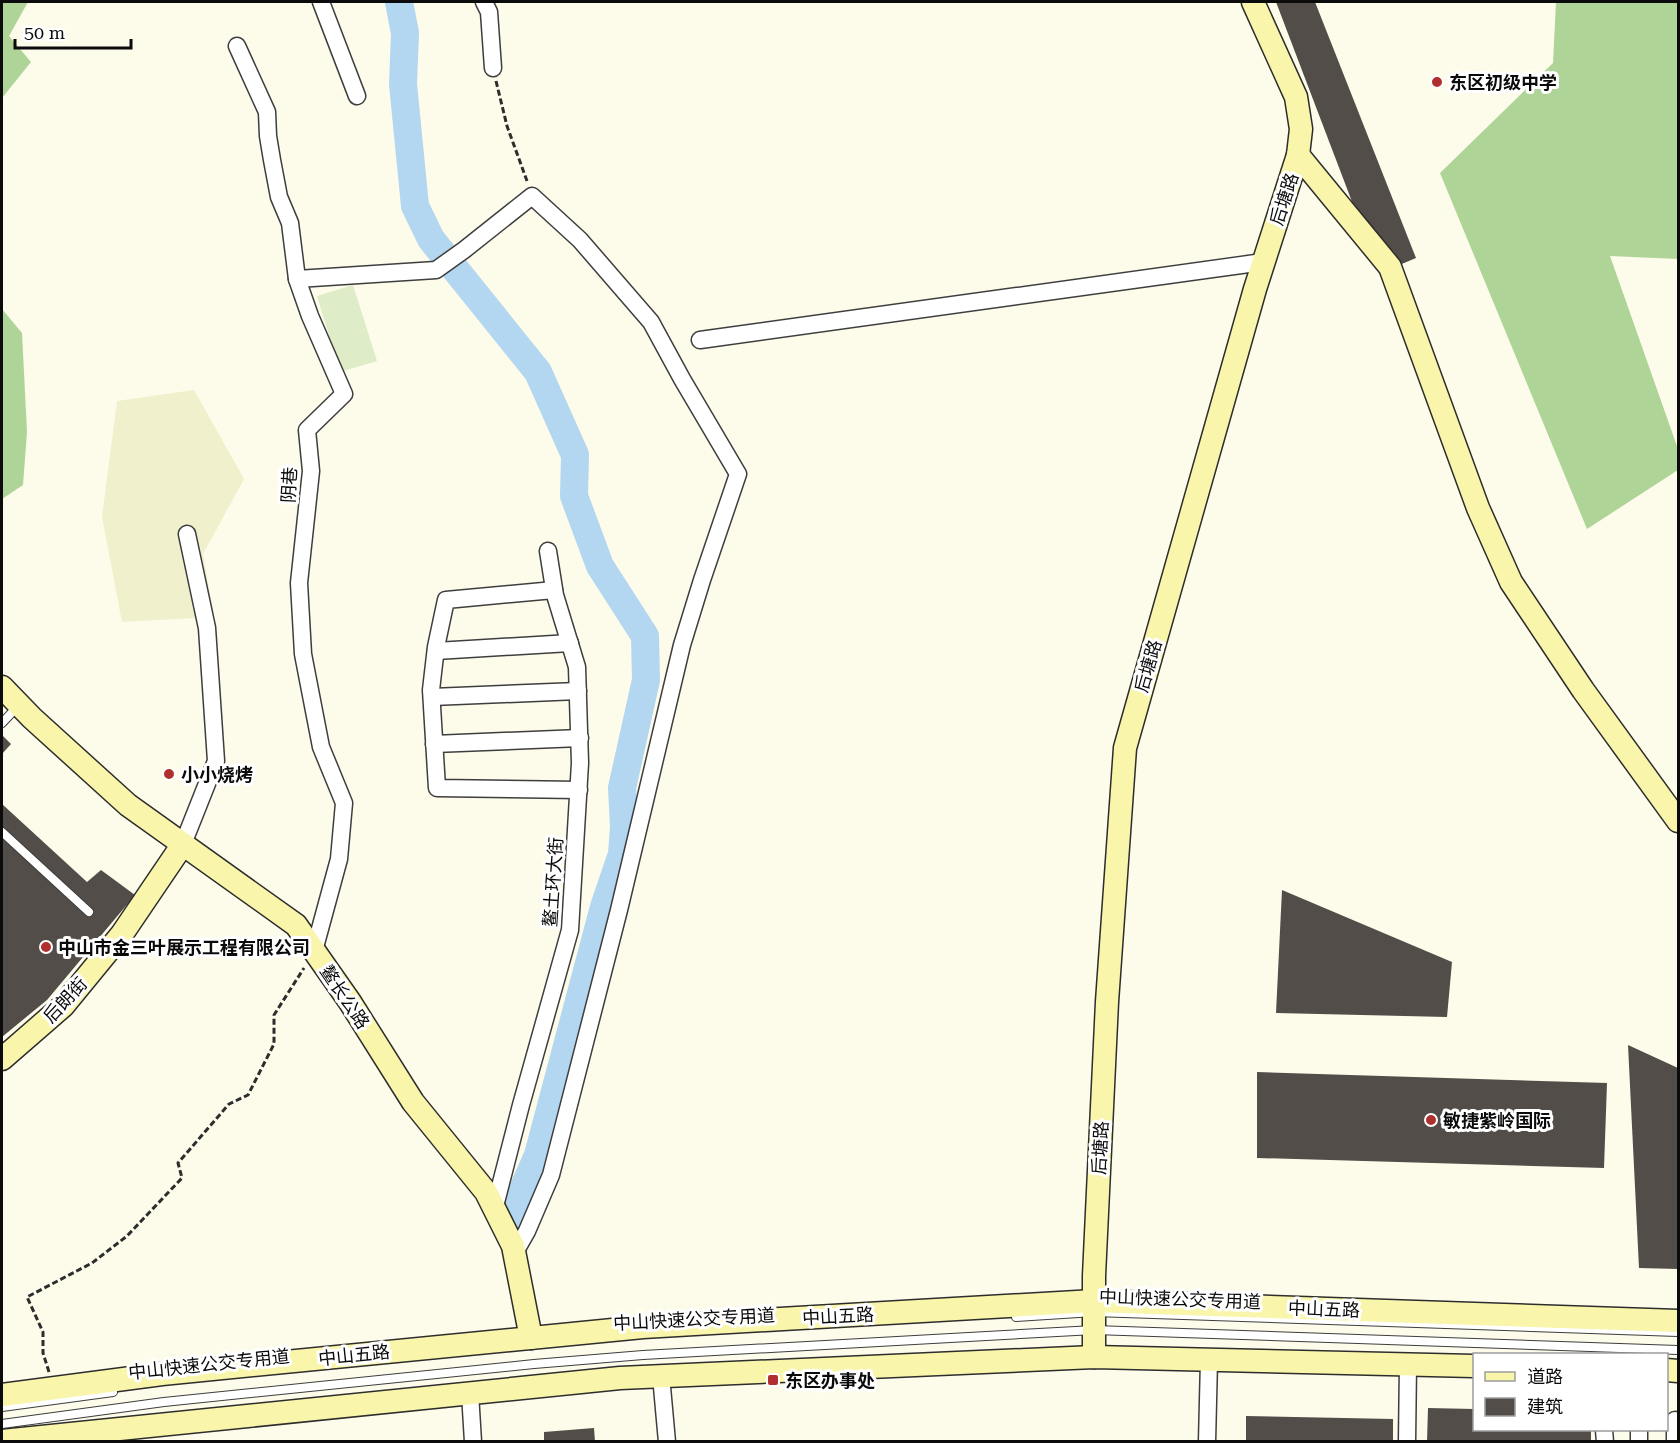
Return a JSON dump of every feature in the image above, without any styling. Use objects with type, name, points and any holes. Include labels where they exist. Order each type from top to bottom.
[{"type":"street","points":[[321,2],[357,96]]},
{"type":"street","points":[[484,2],[489,12],[493,68]]},
{"type":"street","name":"后塘路","points":[[1094,1357],[1107,1002],[1125,748],[1263,262],[1298,154],[1301,129],[1296,97],[1253,2]]},
{"type":"street","name":"阴巷","points":[[237,46],[267,112],[272,160],[279,197],[290,223],[297,279],[310,316],[344,394],[307,430],[311,471],[299,583],[303,654],[321,747],[344,803],[339,859],[314,951]]},
{"type":"street","points":[[1298,154],[1390,267],[1478,508],[1511,582],[1582,690],[1678,821]]},
{"type":"street","points":[[297,279],[436,270],[532,196],[580,240],[651,322],[738,474],[682,645],[619,910],[551,1175],[527,1231],[514,1254]]},
{"type":"street","points":[[700,340],[1263,262]]},
{"type":"street","points":[[183,844],[216,761],[207,627],[187,534]]},
{"type":"street","name":"鳌土环大街","points":[[494,1210],[570,930],[580,763],[577,667],[554,590],[548,551]]},
{"type":"street","points":[[554,590],[447,600],[436,651],[431,690],[437,788],[579,790]]},
{"type":"street","points":[[436,651],[570,644]]},
{"type":"street","name":"鳌长公路","points":[[2,687],[128,805],[296,925],[350,1002],[412,1102],[486,1192],[513,1246],[531,1338]]},
{"type":"street","points":[[432,697],[578,691]]},
{"type":"street","points":[[435,744],[580,738]]},
{"type":"street","name":"后朗街","points":[[2,1059],[63,1006],[122,934],[183,844]]},
{"type":"street","name":"中山五路","points":[[2,1395],[162,1374],[643,1327],[1094,1314],[1678,1321]]},
{"type":"street","points":[[2,1441],[620,1378],[1094,1357],[1473,1366]]},
{"type":"street","points":[[1207,1442],[1209,1360]]},
{"type":"street","points":[[1407,1442],[1408,1364]]},
{"type":"street","points":[[661,1376],[667,1442]]},
{"type":"street","points":[[470,1393],[473,1442]]},
{"type":"street","points":[[1673,1420],[1675,1442]]},
{"type":"lane","points":[[2,723],[19,705]]},
{"type":"lane","points":[[2,832],[89,912]]},
{"type":"lane","name":"中山快速公交专用道","points":[[1003,1317],[1094,1314],[1678,1332]]},
{"type":"lane","name":"中山快速公交专用道","points":[[2,1424],[164,1401],[534,1364],[1094,1314],[1678,1350]]},
{"type":"lane","points":[[382,1362],[576,1343]]},
{"type":"lane","name":"中山快速公交专用道","points":[[2,1407],[118,1391]]},
{"type":"path","points":[[493,68],[507,126],[532,196]]},
{"type":"path","points":[[54,1388],[43,1353],[43,1332],[27,1297],[92,1263],[127,1236],[183,1178],[178,1163],[229,1104],[248,1095],[274,1044],[274,1015],[314,951]]},
{"type":"green space","points":[[2,2],[28,2],[9,36],[31,62],[2,98]]},
{"type":"green space","points":[[1556,2],[1678,2],[1678,259],[1610,256],[1678,449],[1678,470],[1587,529],[1440,173],[1553,63]]},
{"type":"green space","points":[[353,285],[377,361],[340,372],[317,296]]},
{"type":"green space","points":[[2,309],[22,333],[27,432],[23,485],[2,499]]},
{"type":"green space","points":[[194,390],[244,479],[203,554],[214,617],[122,622],[102,517],[117,401]]},
{"type":"building","points":[[1276,2],[1315,2],[1416,258],[1397,266],[1354,207]]},
{"type":"building","points":[[2,735],[11,744],[2,754]]},
{"type":"building","name":"中山市金三叶展示工程有限公司","points":[[2,804],[87,882],[101,870],[135,895],[47,1000],[2,1037]]},
{"type":"building","points":[[1282,890],[1452,962],[1447,1017],[1276,1013]]},
{"type":"building","points":[[1628,1045],[1678,1068],[1678,1269],[1639,1268]]},
{"type":"building","name":"敏捷紫岭国际","points":[[1257,1072],[1607,1083],[1604,1168],[1257,1158]]},
{"type":"building","points":[[1428,1408],[1473,1409],[1473,1431],[1591,1431],[1591,1442],[1427,1442]]},
{"type":"building","points":[[1246,1416],[1393,1419],[1393,1442],[1246,1442]]},
{"type":"building","points":[[594,1428],[595,1442],[544,1442],[544,1432]]},
{"type":"waterway","points":[[399,2],[405,33],[403,84],[415,206],[431,239],[538,372],[575,455],[574,496],[600,566],[645,636],[646,680],[622,788],[624,827],[622,854],[604,907],[538,1155],[512,1215]]},
{"type":"place","name":"东区初级中学","points":[[1437,82]]},
{"type":"place","name":"小小烧烤","points":[[169,774]]},
{"type":"place","name":"中山市金三叶展示工程有限公司","points":[[46,947]]},
{"type":"place","name":"敏捷紫岭国际","points":[[1431,1120]]},
{"type":"place","name":"东区办事处","points":[[773,1380]]}]
